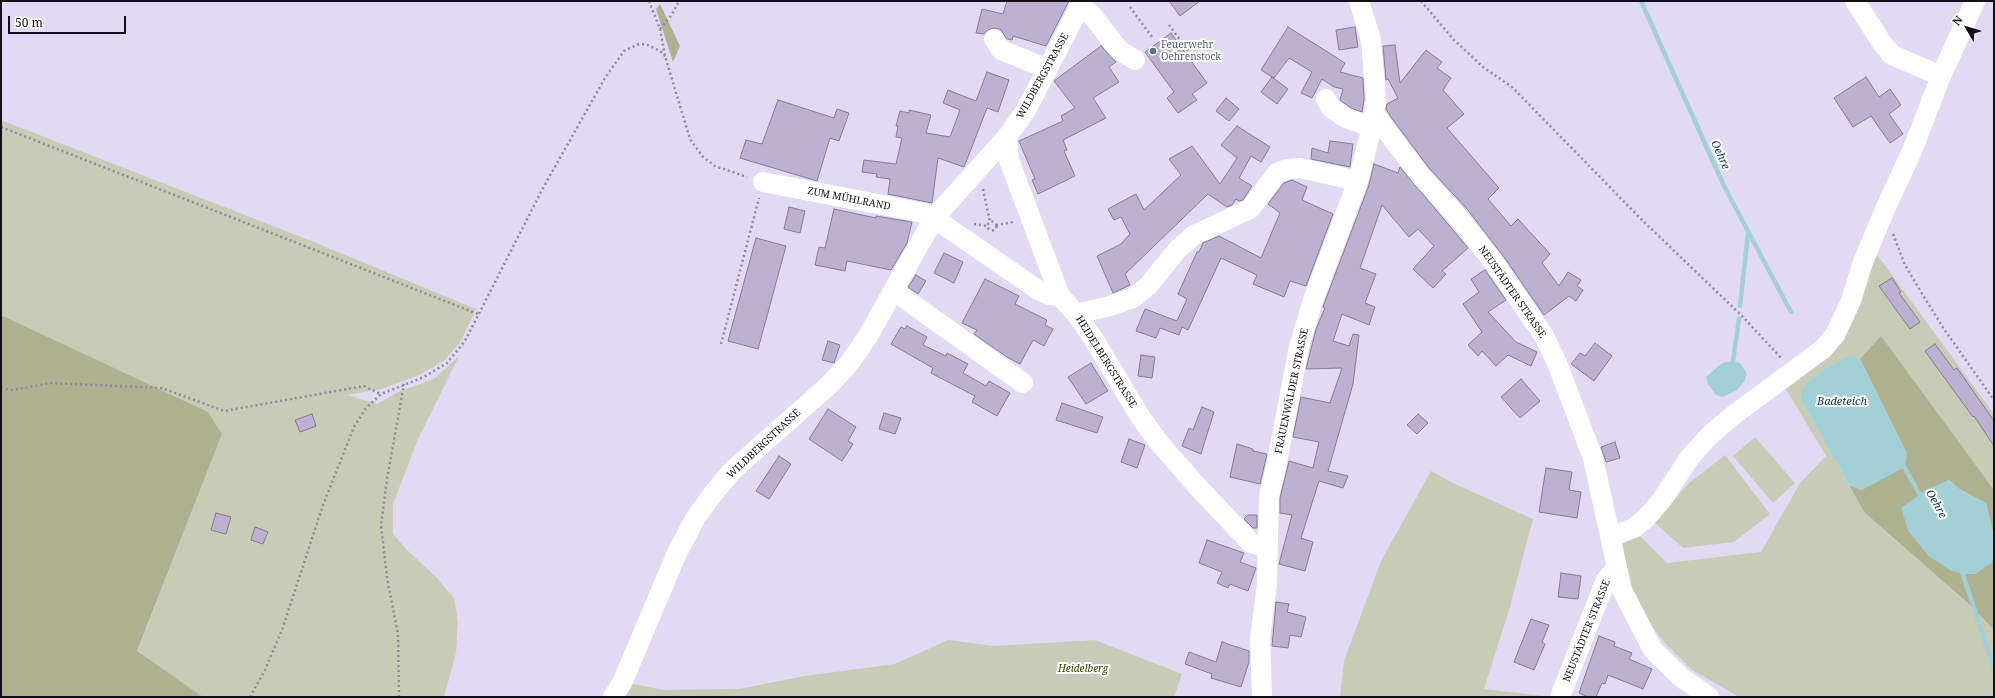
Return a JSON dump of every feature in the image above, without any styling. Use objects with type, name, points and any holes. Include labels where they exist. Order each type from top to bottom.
[{"type":"street","name":"FRAUENWÄLDER STRASSE","points":[[1262,697],[1260,638],[1267,584],[1269,496],[1299,347],[1313,300],[1358,182],[1373,121],[1376,100],[1371,40],[1359,1]]},
{"type":"street","points":[[1855,1],[1882,43],[1892,55],[1941,76]]},
{"type":"street","points":[[1611,537],[1634,528],[1646,518],[1661,501],[1690,457],[1711,434],[1734,414],[1823,348],[1835,335],[1851,301],[1863,262],[1886,207],[1912,151],[1941,76],[1975,1]]},
{"type":"street","points":[[1081,4],[1091,14],[1119,50],[1135,60]]},
{"type":"street","name":"WILDBERGSTRASSE","points":[[613,697],[622,683],[677,553],[696,517],[733,470],[828,386],[848,365],[868,336],[934,218],[1008,137],[1026,110],[1081,4]]},
{"type":"street","points":[[994,39],[1001,50],[1048,70]]},
{"type":"street","points":[[1326,99],[1331,108],[1346,118],[1373,121]]},
{"type":"street","name":"NEUSTÄDTER STRASSE","points":[[1373,121],[1458,217],[1495,264],[1544,336],[1557,363],[1593,458],[1622,590],[1653,650],[1682,678],[1709,697]]},
{"type":"street","name":"HEIDELBERGSTRASSE","points":[[1008,137],[1009,160],[1060,296],[1076,314],[1141,418],[1161,445],[1196,486],[1251,543],[1267,548]]},
{"type":"street","points":[[1076,314],[1110,306],[1133,298],[1148,286],[1178,249],[1194,235],[1250,208],[1277,173],[1300,168],[1358,182]]},
{"type":"street","name":"ZUM MÜHLRAND","points":[[763,182],[924,214],[934,218]]},
{"type":"street","points":[[934,218],[1038,290],[1049,295],[1060,296]]},
{"type":"street","points":[[894,291],[1022,383]]},
{"type":"street","name":"NEUSTÄDTER STRASSE","points":[[1560,697],[1606,580],[1617,567]]},
{"type":"path","points":[[649,1],[660,28],[665,56],[690,139],[703,157],[715,166],[763,182],[721,344]]},
{"type":"path","points":[[660,28],[671,16],[678,1]]},
{"type":"path","points":[[1421,1],[1453,39],[1483,67],[1512,87],[1640,218],[1742,316],[1784,362]]},
{"type":"path","points":[[1130,7],[1152,37]]},
{"type":"path","points":[[1169,25],[1192,56]]},
{"type":"path","points":[[250,697],[265,670],[282,630],[323,505],[354,427],[366,408],[381,394],[404,384],[424,378],[447,363],[465,341],[543,188],[615,63],[624,52],[639,44],[656,48],[665,56]]},
{"type":"path","points":[[1,127],[478,314]]},
{"type":"path","points":[[977,170],[980,176],[990,222]]},
{"type":"path","points":[[1886,207],[1892,230],[1905,265],[1944,329],[1994,400]]},
{"type":"path","points":[[1,388],[12,390],[51,383],[162,388],[224,411],[364,386],[381,394]]},
{"type":"path","points":[[399,697],[398,634],[387,578],[381,525],[387,479],[404,384]]},
{"type":"green space","points":[[1,120],[314,242],[476,309],[461,341],[445,360],[419,375],[381,389],[347,395],[377,404],[398,392],[434,379],[459,356],[418,439],[393,504],[393,534],[406,549],[435,576],[454,598],[458,622],[456,653],[444,697],[203,697],[137,652],[222,434],[207,412],[1,315]]},
{"type":"green space","points":[[1875,252],[1994,414],[1994,490],[1881,337],[1860,359],[1850,355],[1826,368],[1804,385],[1800,398],[1864,512],[1969,604],[1994,630],[1994,697],[1739,697],[1691,669],[1664,642],[1645,617],[1629,588],[1619,542],[1636,532],[1667,563],[1761,552],[1800,483],[1826,456],[1784,386],[1825,354]]},
{"type":"green space","points":[[1755,437],[1795,483],[1773,503],[1733,456]]},
{"type":"green space","points":[[1725,455],[1770,514],[1734,542],[1683,548],[1655,523],[1688,484]]},
{"type":"green space","points":[[1431,471],[1455,484],[1533,519],[1509,610],[1484,689],[1552,697],[1340,697],[1344,661],[1381,561]]},
{"type":"green space","name":"Heidelberg","points":[[948,640],[993,646],[1095,640],[1182,674],[1174,697],[619,697],[629,683],[663,690],[739,689],[805,676],[895,664]]},
{"type":"shaded area","points":[[660,4],[680,46],[673,62],[656,9]]},
{"type":"shaded area","points":[[1,315],[208,412],[222,434],[137,651],[203,697],[1,697]]},
{"type":"shaded area","points":[[1881,336],[1994,490],[1994,537],[1986,503],[1959,489],[1949,480],[1920,495],[1908,530],[1929,556],[1952,571],[1992,562],[1994,547],[1994,630],[1969,604],[1864,512],[1849,485],[1862,490],[1907,454],[1860,359]]},
{"type":"water","name":"Badeteich","points":[[1850,355],[1860,359],[1907,454],[1905,467],[1862,490],[1849,485],[1800,398],[1804,385],[1826,368]]},
{"type":"water","points":[[1733,361],[1740,363],[1747,374],[1744,382],[1737,390],[1727,395],[1722,397],[1716,395],[1708,384],[1706,377],[1722,363]]},
{"type":"water","points":[[1949,480],[1959,489],[1986,503],[1994,537],[1992,562],[1976,574],[1964,574],[1952,571],[1929,556],[1908,530],[1901,508],[1926,490]]},
{"type":"building","points":[[1007,1],[1069,1],[1046,46],[1013,36],[1012,40],[1007,39],[1000,29],[994,28],[988,30],[984,34],[976,33],[982,9],[1003,14]]},
{"type":"building","points":[[1169,1],[1200,1],[1180,16]]},
{"type":"building","points":[[1288,27],[1345,63],[1340,72],[1363,78],[1364,100],[1362,112],[1351,108],[1340,100],[1343,89],[1334,87],[1322,79],[1312,98],[1301,93],[1312,72],[1289,58],[1274,78],[1261,70]]},
{"type":"building","points":[[1355,27],[1358,47],[1339,50],[1336,30]]},
{"type":"building","points":[[1171,33],[1207,83],[1192,94],[1197,100],[1178,113],[1167,98],[1174,92],[1145,52]]},
{"type":"building","points":[[1395,45],[1400,83],[1426,50],[1442,62],[1437,68],[1451,78],[1443,90],[1464,114],[1447,128],[1499,188],[1488,199],[1511,226],[1518,219],[1550,254],[1542,263],[1559,286],[1568,272],[1581,280],[1577,286],[1583,290],[1576,301],[1569,296],[1544,315],[1504,257],[1467,209],[1429,168],[1391,117],[1386,109],[1387,104],[1398,98],[1388,79],[1386,80],[1383,46]]},
{"type":"building","points":[[1101,46],[1116,62],[1109,67],[1119,82],[1093,98],[1106,118],[1063,140],[1067,150],[1064,151],[1075,176],[1038,194],[1032,180],[1035,179],[1019,141],[1063,121],[1061,116],[1075,108],[1054,81]]},
{"type":"building","points":[[987,72],[1009,80],[998,112],[987,108],[964,167],[938,158],[932,203],[888,194],[890,179],[876,177],[877,174],[862,172],[864,160],[896,164],[902,138],[896,137],[898,126],[896,126],[900,111],[909,113],[909,110],[931,115],[926,133],[950,137],[960,110],[943,103],[948,90],[976,101]]},
{"type":"building","points":[[1272,77],[1288,89],[1277,104],[1261,92]]},
{"type":"building","points":[[1866,77],[1879,97],[1890,89],[1901,105],[1889,114],[1903,134],[1890,143],[1871,116],[1853,127],[1834,98]]},
{"type":"building","points":[[1226,98],[1239,109],[1229,121],[1216,111]]},
{"type":"building","points":[[778,100],[834,118],[837,109],[849,113],[839,141],[830,138],[817,181],[740,158],[746,140],[762,144]]},
{"type":"building","points":[[1237,126],[1270,147],[1261,162],[1251,156],[1239,178],[1252,186],[1243,200],[1239,201],[1236,199],[1232,205],[1227,207],[1208,194],[1125,274],[1130,285],[1113,293],[1097,256],[1121,244],[1130,234],[1121,217],[1114,220],[1108,209],[1136,194],[1144,210],[1181,175],[1169,159],[1192,146],[1220,184],[1237,158],[1221,145]]},
{"type":"building","points":[[1330,141],[1353,144],[1350,167],[1311,159],[1312,148],[1328,153]]},
{"type":"building","points":[[1374,164],[1398,173],[1400,167],[1468,248],[1442,271],[1446,274],[1433,288],[1413,269],[1434,246],[1418,229],[1409,237],[1382,205],[1360,268],[1376,274],[1365,303],[1375,307],[1369,325],[1342,314],[1333,341],[1349,346],[1353,334],[1359,335],[1353,384],[1328,471],[1348,476],[1343,488],[1319,481],[1301,538],[1313,542],[1305,571],[1279,564],[1292,515],[1280,513],[1280,498],[1289,461],[1313,468],[1319,442],[1293,437],[1301,397],[1330,403],[1342,368],[1306,369],[1316,329],[1325,308],[1323,307],[1369,185]]},
{"type":"building","points":[[1292,180],[1307,187],[1302,200],[1333,214],[1306,286],[1290,281],[1284,297],[1253,284],[1257,275],[1221,258],[1188,330],[1182,327],[1179,335],[1160,328],[1156,338],[1136,331],[1145,309],[1177,321],[1187,299],[1178,294],[1197,252],[1199,252],[1203,243],[1219,236],[1261,258],[1280,213],[1268,204],[1284,183]]},
{"type":"building","points":[[789,207],[805,211],[800,233],[784,229]]},
{"type":"building","points":[[834,209],[876,218],[876,216],[912,222],[907,243],[891,270],[847,261],[845,271],[815,265],[819,247],[825,248]]},
{"type":"building","points":[[756,238],[786,246],[758,349],[728,341]]},
{"type":"building","points":[[944,253],[963,262],[954,283],[934,273]]},
{"type":"building","points":[[1485,270],[1506,300],[1488,312],[1516,342],[1537,352],[1531,366],[1508,355],[1496,366],[1482,351],[1478,356],[1468,345],[1482,332],[1463,304],[1479,292],[1471,279]]},
{"type":"building","points":[[916,275],[926,281],[918,294],[908,287]]},
{"type":"building","points":[[1892,278],[1901,292],[1899,293],[1920,322],[1910,329],[1879,286]]},
{"type":"building","points":[[985,279],[1019,296],[1015,304],[1047,320],[1045,325],[1053,329],[1044,346],[1033,340],[1020,364],[1007,357],[974,334],[977,330],[962,323]]},
{"type":"building","points":[[907,326],[927,337],[923,345],[946,356],[947,353],[968,364],[963,373],[986,386],[989,381],[1010,393],[997,416],[972,402],[975,396],[931,373],[933,368],[891,344],[901,327],[905,329]]},
{"type":"building","points":[[828,341],[840,345],[834,363],[822,360]]},
{"type":"building","points":[[1595,343],[1612,356],[1594,381],[1571,364],[1580,353],[1585,356]]},
{"type":"building","points":[[1935,344],[1954,370],[1957,368],[1994,421],[1994,446],[1974,416],[1973,417],[1925,351]]},
{"type":"building","points":[[1141,355],[1155,357],[1152,378],[1138,376]]},
{"type":"building","points":[[1091,363],[1108,391],[1086,404],[1068,377]]},
{"type":"building","points":[[1521,379],[1540,401],[1520,418],[1501,397]]},
{"type":"building","points":[[1062,403],[1103,417],[1097,433],[1056,420]]},
{"type":"building","points":[[1202,407],[1214,412],[1201,454],[1182,446],[1189,428],[1193,430]]},
{"type":"building","points":[[828,409],[856,427],[848,441],[853,444],[842,461],[809,439]]},
{"type":"building","points":[[884,413],[901,418],[895,434],[879,429]]},
{"type":"building","points":[[312,414],[316,426],[300,432],[295,420]]},
{"type":"building","points":[[1418,414],[1428,423],[1417,434],[1407,425]]},
{"type":"building","points":[[1129,439],[1145,445],[1137,468],[1121,462]]},
{"type":"building","points":[[1615,442],[1620,458],[1606,462],[1601,447]]},
{"type":"building","points":[[1237,444],[1253,449],[1253,451],[1267,454],[1260,484],[1230,477]]},
{"type":"building","points":[[779,456],[791,464],[769,499],[756,491]]},
{"type":"building","points":[[1546,468],[1572,472],[1569,490],[1581,492],[1577,518],[1539,512]]},
{"type":"building","points":[[216,513],[231,517],[226,534],[211,530]]},
{"type":"building","points":[[1248,515],[1257,515],[1257,528],[1253,528],[1244,519]]},
{"type":"building","points":[[255,527],[268,532],[263,544],[251,540]]},
{"type":"building","points":[[1207,540],[1244,553],[1240,562],[1256,568],[1248,591],[1230,584],[1228,588],[1217,583],[1222,572],[1199,563]]},
{"type":"building","points":[[1561,573],[1581,576],[1578,599],[1558,597]]},
{"type":"building","points":[[1276,602],[1289,604],[1287,612],[1306,617],[1301,637],[1290,635],[1288,648],[1272,646]]},
{"type":"building","points":[[1531,619],[1549,625],[1542,642],[1545,644],[1534,670],[1514,662]]},
{"type":"building","points":[[1599,636],[1615,642],[1614,646],[1632,653],[1629,659],[1652,669],[1643,689],[1608,675],[1605,684],[1602,683],[1596,697],[1588,697],[1579,693]]},
{"type":"building","points":[[1222,642],[1249,651],[1249,662],[1241,687],[1211,678],[1212,674],[1185,664],[1189,652],[1216,662]]},
{"type":"waterway","name":"Oehre","points":[[1641,1],[1724,186],[1791,312]]},
{"type":"waterway","points":[[1740,306],[1748,234]]},
{"type":"waterway","points":[[1733,361],[1739,319]]},
{"type":"waterway","name":"Oehre","points":[[1902,463],[1923,500]]},
{"type":"waterway","name":"Oehre","points":[[1961,569],[1994,668]]},
{"type":"place","name":"Feuerwehr Oehrenstock","points":[[1153,51]]}]
